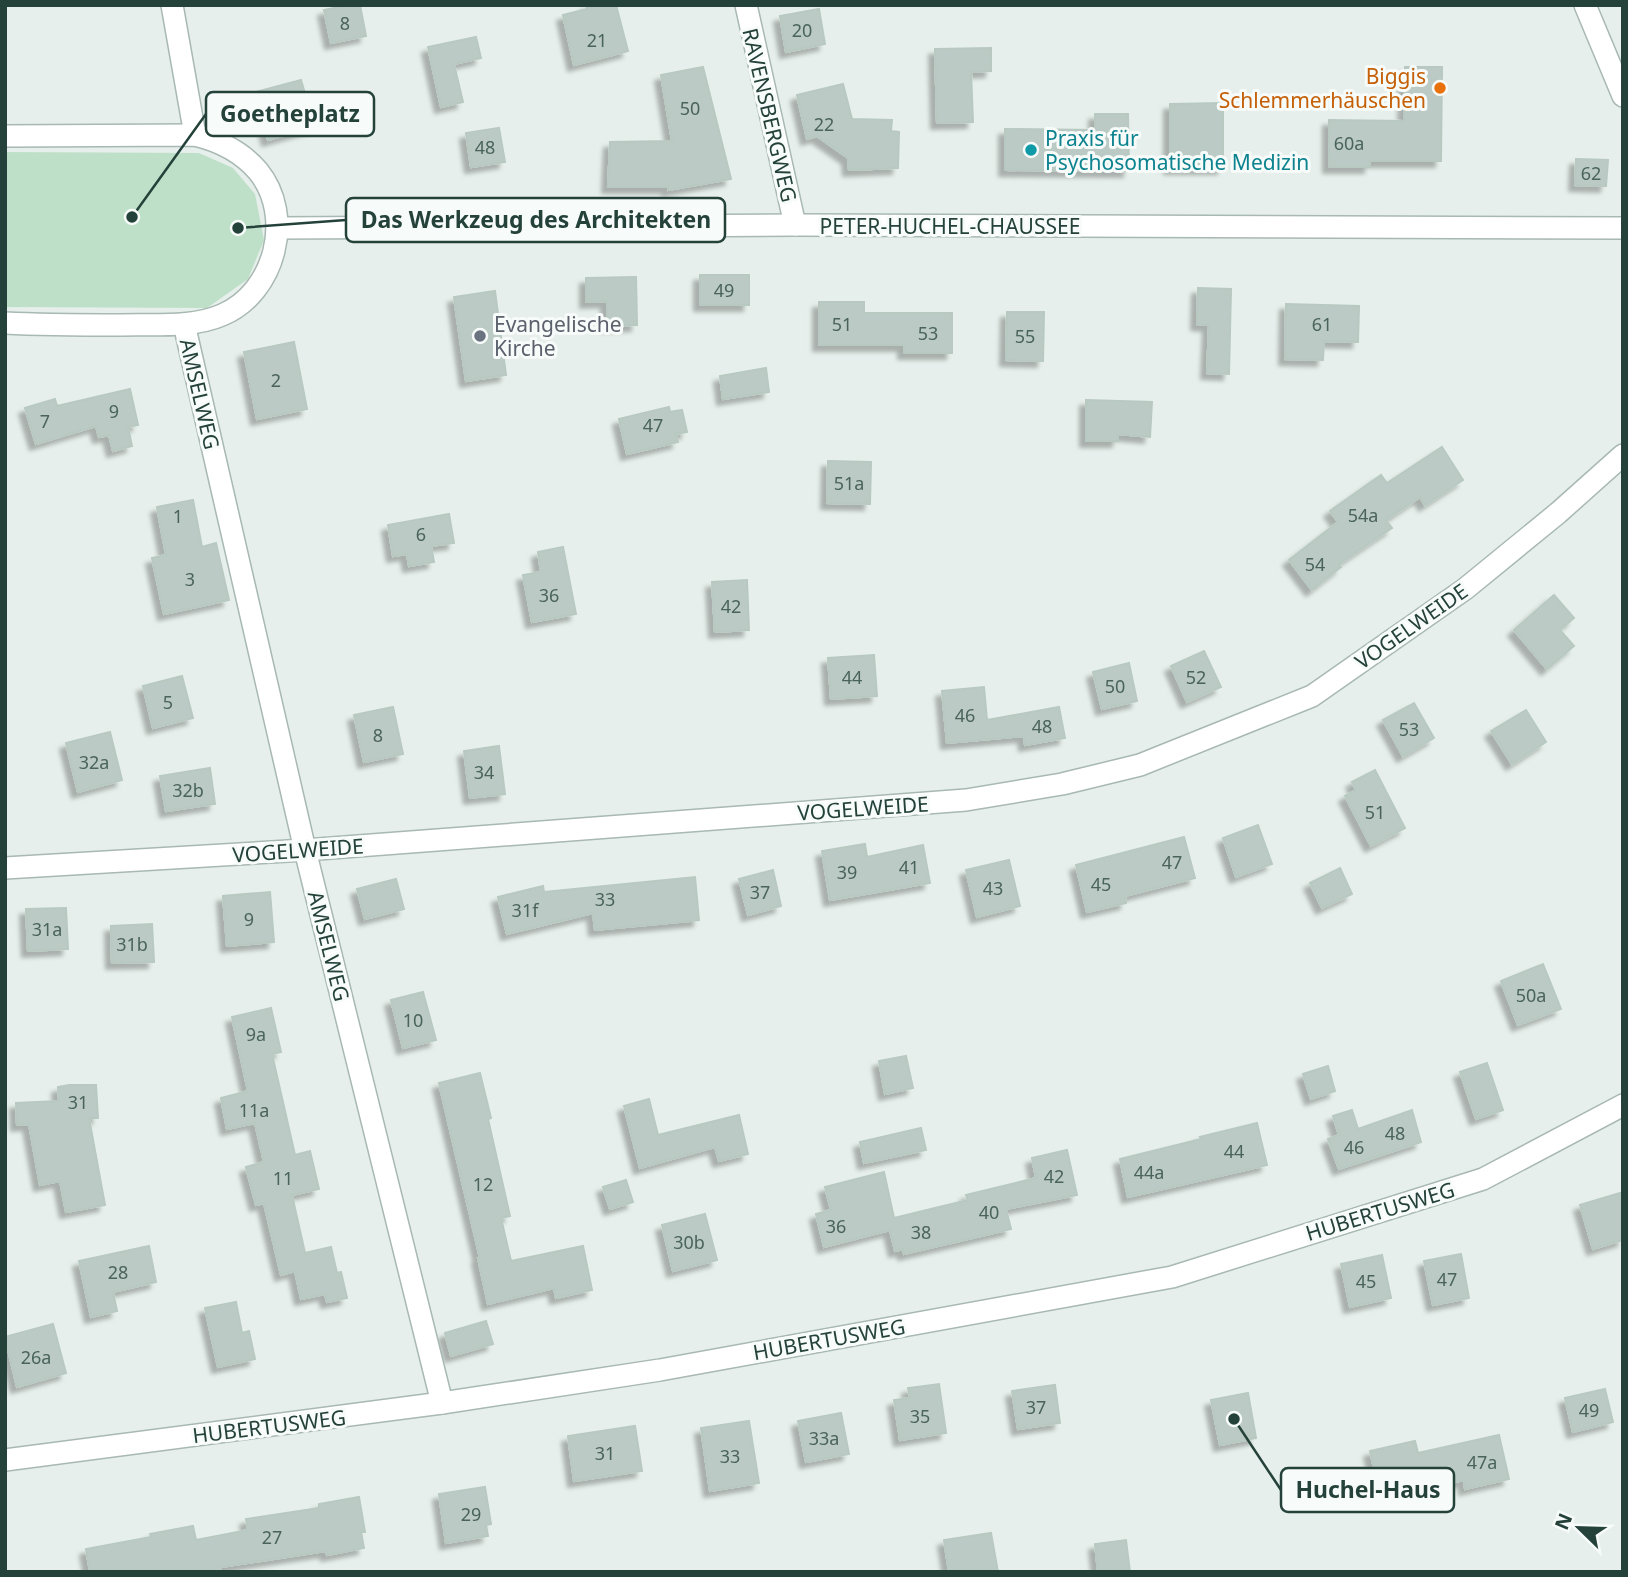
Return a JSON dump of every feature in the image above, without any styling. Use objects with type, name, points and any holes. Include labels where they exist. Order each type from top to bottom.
[{"type":"street","points":[[172,5],[195,135]]},
{"type":"street","name":"RAVENSBERGWEG","points":[[746,5],[795,225]]},
{"type":"street","points":[[1585,5],[1623,96]]},
{"type":"street","points":[[5,136],[195,135],[218,141],[241,154],[260,173],[273,199],[277,228],[274,255],[263,280],[244,301],[222,316],[184,324],[5,323]]},
{"type":"street","name":"PETER-HUCHEL-CHAUSSEE","points":[[277,228],[795,225],[1623,228]]},
{"type":"street","name":"AMSELWEG","points":[[184,324],[305,850],[442,1403]]},
{"type":"street","name":"VOGELWEIDE","points":[[5,868],[305,850],[966,800],[1062,784],[1140,765],[1312,696],[1465,589],[1558,513],[1623,455]]},
{"type":"street","name":"HUBERTUSWEG","points":[[5,1460],[442,1403],[660,1370],[1172,1277],[1483,1179],[1623,1105]]},
{"type":"green space","points":[[5,152],[199,153],[233,168],[255,194],[264,240],[248,279],[207,308],[5,307]]},
{"type":"building","points":[[360,5],[366,36],[331,43],[324,10]]},
{"type":"building","points":[[586,5],[616,5],[628,51],[574,65],[563,15],[587,9]]},
{"type":"building","points":[[819,9],[825,44],[786,52],[780,16]]},
{"type":"building","points":[[476,37],[481,58],[454,64],[463,102],[441,107],[428,47]]},
{"type":"building","points":[[991,48],[991,71],[971,72],[973,122],[937,123],[935,49]]},
{"type":"building","points":[[703,67],[731,179],[668,190],[668,187],[608,187],[610,142],[672,141],[661,75]]},
{"type":"building","points":[[1405,67],[1442,67],[1441,161],[1370,161],[1370,167],[1329,167],[1329,120],[1404,121]]},
{"type":"building","points":[[301,80],[315,127],[268,140],[256,92]]},
{"type":"building","points":[[843,84],[852,119],[892,120],[891,131],[899,132],[898,168],[849,170],[848,158],[817,136],[807,139],[797,95]]},
{"type":"building","points":[[1223,103],[1223,168],[1170,168],[1170,104]]},
{"type":"building","points":[[1095,114],[1128,114],[1129,171],[1005,170],[1005,129],[1095,130]]},
{"type":"building","points":[[499,128],[505,162],[471,167],[466,133]]},
{"type":"building","points":[[1576,159],[1608,160],[1606,186],[1575,185]]},
{"type":"building","points":[[700,275],[749,275],[749,305],[700,305]]},
{"type":"building","points":[[636,277],[637,325],[607,326],[607,301],[586,302],[586,278]]},
{"type":"building","points":[[1198,288],[1231,289],[1229,374],[1207,373],[1209,325],[1197,324]]},
{"type":"building","name":"Evangelische Kirche","points":[[495,291],[506,375],[466,381],[454,297]]},
{"type":"building","points":[[819,302],[864,302],[864,313],[952,313],[952,353],[904,353],[904,345],[819,345]]},
{"type":"building","points":[[1286,304],[1359,306],[1358,342],[1324,341],[1323,360],[1285,359]]},
{"type":"building","points":[[1007,312],[1044,312],[1043,361],[1006,360]]},
{"type":"building","points":[[294,342],[307,409],[257,419],[244,352]]},
{"type":"building","points":[[766,368],[769,392],[723,399],[720,376]]},
{"type":"building","points":[[130,389],[138,425],[128,427],[132,446],[113,451],[109,435],[99,437],[96,426],[36,444],[25,408],[55,399],[57,406]]},
{"type":"building","points":[[1086,400],[1152,402],[1150,437],[1118,434],[1118,441],[1086,441]]},
{"type":"building","points":[[669,407],[670,412],[682,410],[687,432],[676,434],[678,442],[627,454],[619,419]]},
{"type":"building","points":[[1442,447],[1463,480],[1425,505],[1420,497],[1386,520],[1392,528],[1339,564],[1341,567],[1312,590],[1289,560],[1338,522],[1330,511],[1381,475],[1387,483]]},
{"type":"building","points":[[828,461],[871,462],[870,504],[827,503]]},
{"type":"building","points":[[193,500],[202,547],[216,543],[229,600],[164,614],[152,558],[166,555],[157,507]]},
{"type":"building","points":[[449,514],[454,543],[431,546],[434,562],[409,566],[407,554],[393,556],[388,525]]},
{"type":"building","points":[[563,547],[576,614],[532,622],[523,575],[541,572],[538,552]]},
{"type":"building","points":[[747,580],[749,630],[715,632],[712,582]]},
{"type":"building","points":[[1554,595],[1574,618],[1560,630],[1574,646],[1547,669],[1514,630]]},
{"type":"building","points":[[1204,651],[1221,687],[1187,702],[1171,666]]},
{"type":"building","points":[[874,655],[877,696],[831,699],[828,658]]},
{"type":"building","points":[[1129,663],[1137,701],[1102,709],[1093,672]]},
{"type":"building","points":[[182,676],[193,718],[153,728],[143,686]]},
{"type":"building","points":[[984,687],[987,720],[1059,707],[1065,738],[1025,745],[1024,736],[947,743],[942,691]]},
{"type":"building","points":[[1414,703],[1434,738],[1403,756],[1383,720]]},
{"type":"building","points":[[393,707],[403,754],[364,762],[354,715]]},
{"type":"building","points":[[1526,710],[1546,742],[1512,764],[1491,731]]},
{"type":"building","points":[[110,732],[122,780],[78,792],[66,743]]},
{"type":"building","points":[[499,746],[505,794],[470,798],[464,751]]},
{"type":"building","points":[[210,768],[215,804],[166,811],[160,776]]},
{"type":"building","points":[[1375,770],[1405,828],[1371,846],[1345,796],[1356,790],[1352,782]]},
{"type":"building","points":[[1258,825],[1272,864],[1236,877],[1223,838]]},
{"type":"building","points":[[1184,837],[1195,878],[1125,896],[1126,903],[1087,912],[1076,865]]},
{"type":"building","points":[[865,844],[867,857],[923,845],[930,883],[830,900],[822,851]]},
{"type":"building","points":[[1009,860],[1020,906],[977,917],[966,870]]},
{"type":"building","points":[[1340,868],[1352,894],[1322,908],[1310,883]]},
{"type":"building","points":[[773,870],[781,906],[748,915],[739,879]]},
{"type":"building","points":[[695,877],[699,920],[595,930],[593,913],[507,934],[498,897],[543,886],[544,892]]},
{"type":"building","points":[[396,879],[404,909],[365,919],[357,889]]},
{"type":"building","points":[[270,892],[274,942],[227,946],[223,896]]},
{"type":"building","points":[[66,908],[68,949],[28,951],[26,909]]},
{"type":"building","points":[[152,924],[154,962],[112,963],[111,926]]},
{"type":"building","points":[[1543,964],[1561,1009],[1518,1025],[1501,981]]},
{"type":"building","points":[[423,992],[436,1040],[403,1048],[391,1000]]},
{"type":"building","points":[[271,1008],[281,1052],[272,1054],[295,1155],[310,1151],[319,1189],[292,1195],[305,1253],[331,1247],[347,1298],[327,1302],[325,1294],[301,1299],[295,1271],[281,1275],[264,1203],[256,1205],[246,1167],[264,1162],[255,1123],[227,1129],[221,1098],[248,1091],[232,1017]]},
{"type":"building","points":[[906,1056],[913,1088],[885,1094],[879,1061]]},
{"type":"building","points":[[1487,1063],[1503,1110],[1476,1119],[1460,1072]]},
{"type":"building","points":[[1328,1066],[1335,1091],[1311,1099],[1303,1074]]},
{"type":"building","points":[[480,1073],[510,1216],[501,1218],[511,1261],[583,1246],[592,1290],[556,1298],[554,1288],[488,1304],[480,1258],[439,1083]]},
{"type":"building","points":[[96,1085],[98,1118],[89,1118],[105,1205],[66,1212],[60,1181],[40,1185],[29,1124],[17,1125],[16,1103],[59,1101],[58,1087]]},
{"type":"building","points":[[649,1099],[658,1135],[739,1115],[748,1154],[719,1161],[715,1147],[640,1168],[624,1106]]},
{"type":"building","points":[[1352,1110],[1358,1129],[1412,1110],[1421,1142],[1339,1169],[1328,1139],[1339,1135],[1333,1116]]},
{"type":"building","points":[[1257,1123],[1267,1165],[1128,1197],[1120,1159]]},
{"type":"building","points":[[921,1128],[926,1150],[864,1163],[860,1142]]},
{"type":"building","points":[[1067,1150],[1077,1195],[1006,1209],[1011,1229],[904,1254],[903,1249],[895,1251],[890,1230],[824,1247],[816,1214],[831,1210],[825,1187],[884,1172],[894,1218],[968,1200],[966,1195],[1036,1178],[1032,1158]]},
{"type":"building","points":[[626,1180],[633,1202],[610,1209],[603,1187]]},
{"type":"building","points":[[1623,1192],[1623,1240],[1593,1249],[1580,1205]]},
{"type":"building","points":[[705,1214],[717,1260],[673,1271],[662,1225]]},
{"type":"building","points":[[149,1246],[156,1282],[113,1292],[117,1311],[91,1317],[79,1261]]},
{"type":"building","points":[[1461,1254],[1469,1298],[1433,1305],[1424,1261]]},
{"type":"building","points":[[1382,1255],[1391,1298],[1350,1307],[1341,1264]]},
{"type":"building","points":[[236,1302],[242,1333],[249,1331],[255,1359],[218,1367],[205,1308]]},
{"type":"building","points":[[486,1321],[493,1344],[451,1356],[445,1333]]},
{"type":"building","points":[[53,1324],[66,1373],[17,1387],[5,1337]]},
{"type":"building","points":[[939,1384],[946,1433],[900,1440],[894,1400],[910,1398],[908,1388]]},
{"type":"building","points":[[1055,1385],[1060,1423],[1018,1429],[1012,1391]]},
{"type":"building","points":[[1605,1389],[1613,1422],[1573,1432],[1565,1398]]},
{"type":"building","points":[[1248,1393],[1256,1438],[1220,1445],[1211,1400]]},
{"type":"building","points":[[841,1413],[849,1454],[806,1462],[798,1421]]},
{"type":"building","points":[[749,1421],[759,1483],[710,1491],[701,1428]]},
{"type":"building","points":[[635,1426],[642,1471],[574,1481],[568,1436]]},
{"type":"building","points":[[1499,1435],[1509,1479],[1465,1489],[1464,1480],[1381,1499],[1370,1451],[1415,1441],[1418,1453]]},
{"type":"building","points":[[485,1487],[491,1524],[486,1525],[488,1536],[446,1543],[439,1494]]},
{"type":"building","points":[[359,1497],[365,1532],[361,1532],[364,1548],[221,1567],[221,1572],[90,1572],[86,1549],[193,1526],[196,1540],[248,1530],[246,1519],[319,1508],[319,1504]]},
{"type":"building","points":[[991,1533],[998,1572],[949,1572],[944,1540]]},
{"type":"building","points":[[1126,1540],[1130,1572],[1098,1572],[1095,1544]]},
{"type":"place","name":"Biggis Schlemmerhäuschen","points":[[1440,88]]},
{"type":"place","name":"Praxis für Psychosomatische Medizin","points":[[1031,150]]},
{"type":"place","name":"Goetheplatz","points":[[132,217]]},
{"type":"place","name":"Das Werkzeug des Architekten","points":[[238,228]]},
{"type":"place","name":"Evangelische Kirche","points":[[480,336]]},
{"type":"place","name":"Huchel-Haus","points":[[1234,1419]]}]
